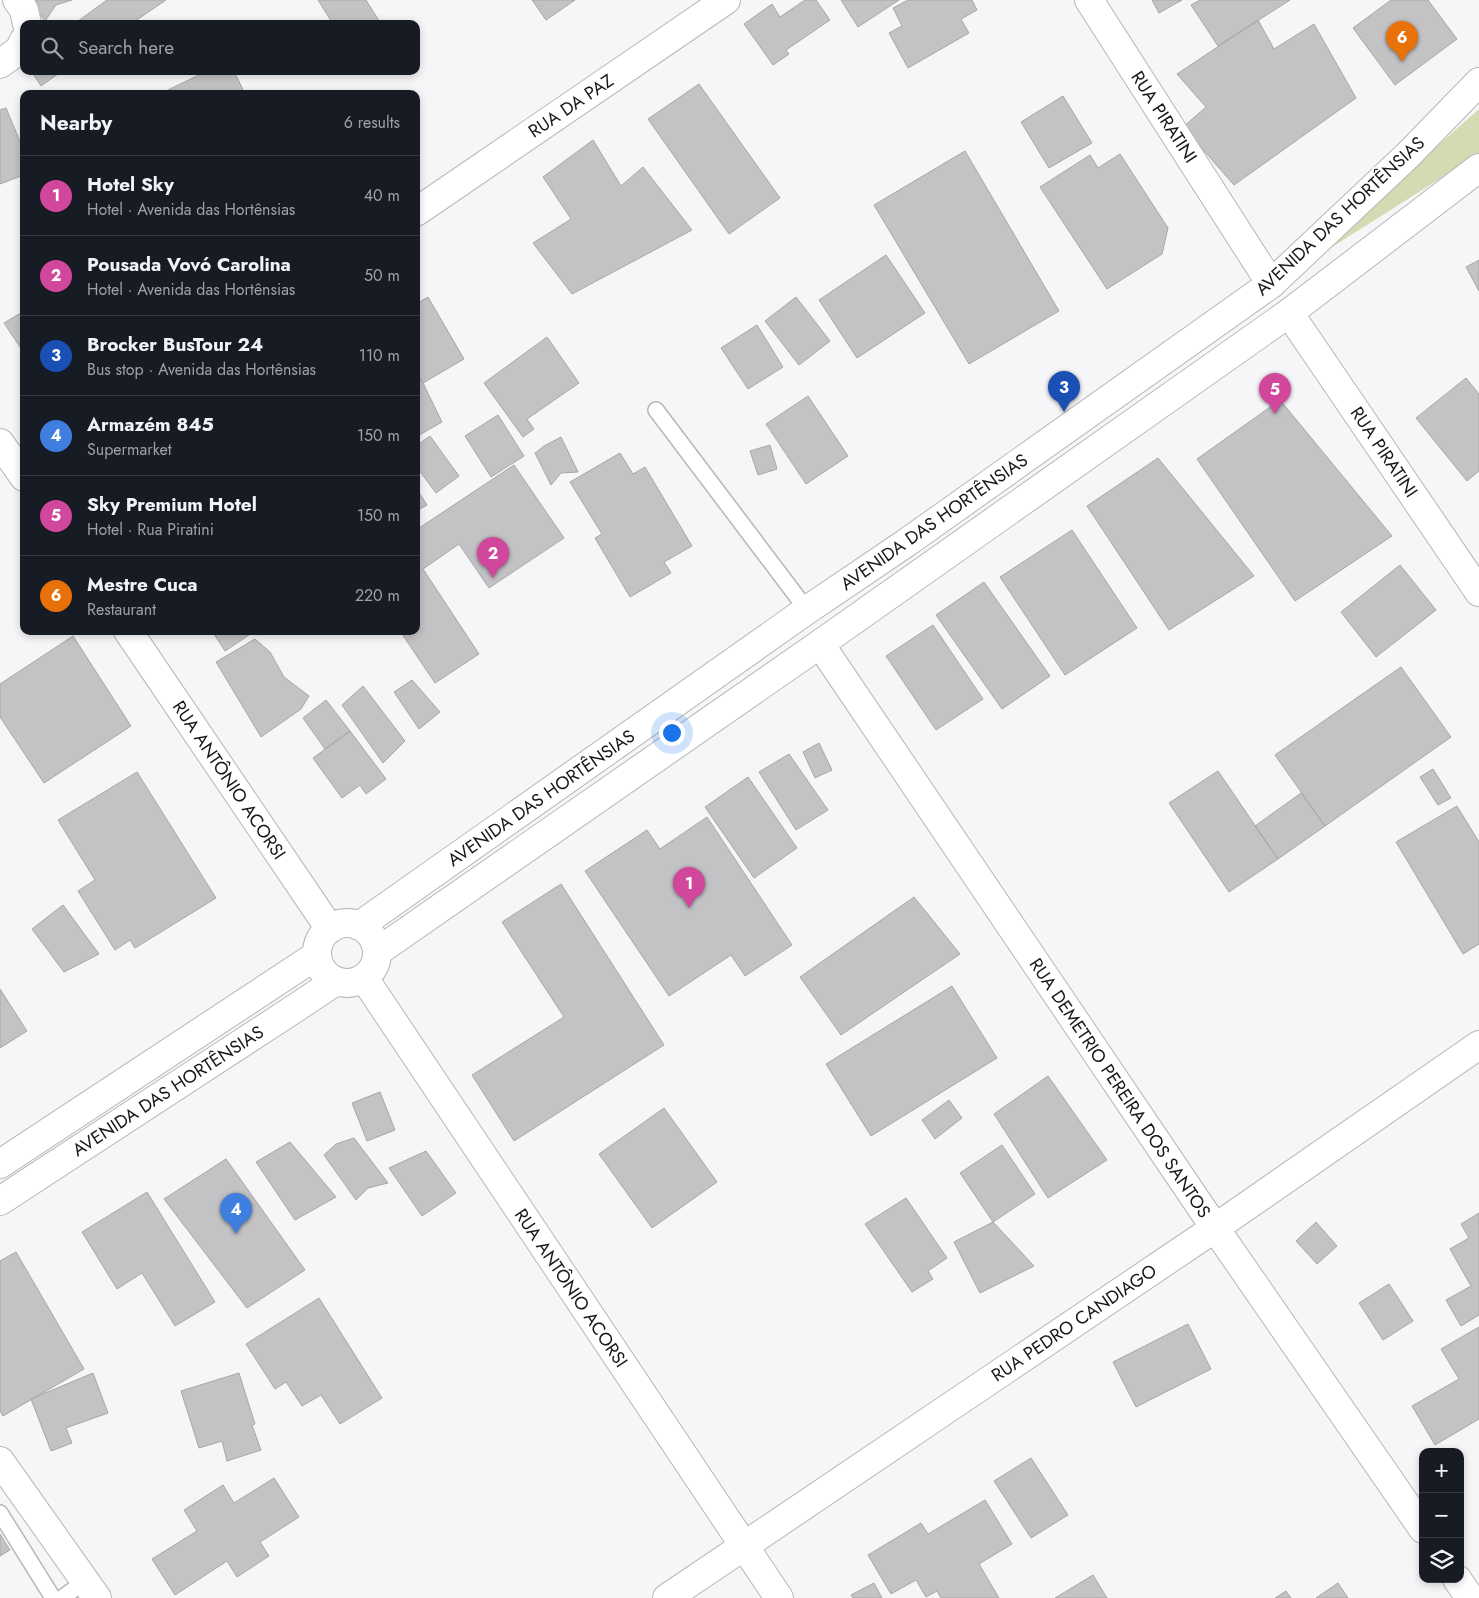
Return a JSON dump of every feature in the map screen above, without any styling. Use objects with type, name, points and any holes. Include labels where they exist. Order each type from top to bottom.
[{"type":"street","points":[[17,0],[24,10],[26,20]]},
{"type":"street","name":"RUA DA PAZ","points":[[420,209],[726,0]]},
{"type":"street","name":"RUA PIRATINI","points":[[1089,0],[1271,284]]},
{"type":"street","points":[[0,64],[20,48]]},
{"type":"street","name":"AVENIDA DAS HORTÊNSIAS","points":[[359,926],[807,610],[906,543],[1271,284],[1408,156],[1479,82]]},
{"type":"street","name":"AVENIDA DAS HORTÊNSIAS","points":[[377,952],[820,644],[1290,313],[1479,168]]},
{"type":"street","name":"RUA PIRATINI","points":[[1290,313],[1479,592]]},
{"type":"street","points":[[0,443],[20,471]]},
{"type":"street","name":"RUA ANTÔNIO ACORSI","points":[[131,635],[330,929]]},
{"type":"street","name":"RUA DEMETRIO PEREIRA DOS SANTOS","points":[[820,644],[1215,1228],[1419,1523]]},
{"type":"street","points":[[349,923],[359,926],[372,936],[376,944],[376,962],[364,978],[355,982],[345,983],[336,981],[323,970],[317,955],[320,940],[330,929],[339,924],[349,923]]},
{"type":"street","name":"AVENIDA DAS HORTÊNSIAS","points":[[0,1164],[317,955]]},
{"type":"street","name":"RUA ANTÔNIO ACORSI","points":[[364,978],[779,1598]]},
{"type":"street","name":"AVENIDA DAS HORTÊNSIAS","points":[[0,1200],[336,981]]},
{"type":"street","name":"RUA PEDRO CANDIAGO","points":[[667,1598],[1215,1228],[1479,1045]]},
{"type":"street","points":[[0,1461],[91,1589]]},
{"type":"street","points":[[1460,1583],[1470,1598]]},
{"type":"lane","points":[[656,410],[807,610]]},
{"type":"lane","points":[[0,1513],[53,1598]]},
{"type":"lane","points":[[62,1598],[91,1589]]},
{"type":"green space","points":[[1479,109],[1479,154],[1329,249],[1327,244]]},
{"type":"building","points":[[30,0],[72,0],[56,5],[44,20]]},
{"type":"building","points":[[107,0],[166,0],[137,20],[80,20]]},
{"type":"building","points":[[318,0],[366,0],[378,20],[330,20]]},
{"type":"building","points":[[532,0],[575,0],[546,20]]},
{"type":"building","points":[[805,0],[816,0],[830,20],[786,50],[789,54],[773,65],[744,24],[772,4],[780,17]]},
{"type":"building","points":[[841,0],[899,0],[858,27]]},
{"type":"building","points":[[908,0],[972,0],[977,10],[961,19],[969,33],[908,68],[889,33],[902,26],[893,8]]},
{"type":"building","points":[[1152,0],[1182,0],[1159,13]]},
{"type":"building","points":[[1200,0],[1290,0],[1218,46],[1191,5]]},
{"type":"building","points":[[1391,0],[1428,0],[1457,39],[1395,85],[1353,28]]},
{"type":"building","points":[[1258,20],[1274,49],[1314,24],[1356,98],[1234,185],[1183,127],[1206,107],[1177,74]]},
{"type":"building","points":[[34,75],[56,75],[41,86]]},
{"type":"building","points":[[199,75],[236,75],[243,90],[168,90]]},
{"type":"building","points":[[699,84],[780,198],[729,234],[648,119]]},
{"type":"building","points":[[1063,96],[1092,143],[1049,168],[1021,122]]},
{"type":"building","points":[[6,108],[20,141],[20,176],[0,184],[0,110]]},
{"type":"building","points":[[593,140],[621,186],[643,167],[692,230],[572,294],[533,243],[571,219],[543,177]]},
{"type":"building","points":[[965,151],[1059,311],[969,364],[874,205]]},
{"type":"building","points":[[1120,154],[1168,228],[1162,254],[1107,289],[1040,187],[1090,155],[1098,168]]},
{"type":"building","points":[[886,255],[925,313],[857,358],[819,300]]},
{"type":"building","points":[[1479,260],[1479,291],[1466,267]]},
{"type":"building","points":[[428,297],[464,359],[423,383],[420,378],[420,302]]},
{"type":"building","points":[[796,297],[830,341],[799,365],[765,321]]},
{"type":"building","points":[[20,313],[20,347],[4,323]]},
{"type":"building","points":[[757,325],[783,367],[748,389],[721,348]]},
{"type":"building","points":[[547,337],[579,383],[527,419],[534,429],[523,437],[484,383]]},
{"type":"building","points":[[1466,378],[1479,394],[1479,471],[1467,481],[1416,418]]},
{"type":"building","points":[[420,379],[423,383],[442,422],[420,435]]},
{"type":"building","points":[[808,396],[848,456],[806,484],[766,424]]},
{"type":"building","points":[[1280,400],[1392,536],[1295,601],[1197,459]]},
{"type":"building","points":[[498,415],[524,456],[491,477],[465,436]]},
{"type":"building","points":[[430,436],[459,476],[436,493],[420,471],[420,443]]},
{"type":"building","points":[[561,437],[578,472],[561,473],[551,485],[535,453]]},
{"type":"building","points":[[770,445],[777,469],[758,475],[750,451]]},
{"type":"building","points":[[620,453],[633,474],[645,467],[692,546],[664,562],[671,573],[630,597],[595,538],[602,534],[570,482]]},
{"type":"building","points":[[1158,458],[1254,576],[1169,630],[1087,506]]},
{"type":"building","points":[[514,465],[564,538],[489,588],[459,544],[423,569],[479,654],[435,683],[403,635],[420,635],[420,527]]},
{"type":"building","points":[[420,494],[427,505],[420,509]]},
{"type":"building","points":[[1072,530],[1137,628],[1065,675],[1000,577]]},
{"type":"building","points":[[1400,565],[1436,610],[1376,657],[1341,612]]},
{"type":"building","points":[[984,582],[1050,676],[1002,709],[936,615]]},
{"type":"building","points":[[933,625],[983,699],[936,730],[886,656]]},
{"type":"building","points":[[215,635],[249,635],[225,651]]},
{"type":"building","points":[[73,636],[131,726],[44,783],[0,717],[0,684]]},
{"type":"building","points":[[255,639],[270,652],[284,677],[309,696],[301,709],[261,737],[216,662]]},
{"type":"building","points":[[1401,667],[1451,737],[1325,826],[1275,755]]},
{"type":"building","points":[[412,680],[440,712],[419,729],[394,692]]},
{"type":"building","points":[[363,686],[405,741],[383,763],[342,705]]},
{"type":"building","points":[[326,700],[350,731],[325,749],[303,718]]},
{"type":"building","points":[[350,731],[386,779],[366,794],[360,785],[342,798],[313,758]]},
{"type":"building","points":[[819,743],[832,770],[815,778],[803,752]]},
{"type":"building","points":[[789,754],[828,810],[796,830],[759,772]]},
{"type":"building","points":[[1433,769],[1451,798],[1438,805],[1420,777]]},
{"type":"building","points":[[1218,771],[1278,859],[1229,892],[1169,803]]},
{"type":"building","points":[[137,772],[216,898],[135,948],[130,940],[115,950],[78,891],[95,880],[58,820]]},
{"type":"building","points":[[748,777],[797,848],[754,878],[705,807]]},
{"type":"building","points":[[1301,793],[1325,826],[1278,859],[1255,826]]},
{"type":"building","points":[[1457,806],[1479,842],[1479,944],[1463,954],[1396,842]]},
{"type":"building","points":[[707,817],[792,945],[745,976],[731,955],[669,996],[585,871],[647,830],[660,849]]},
{"type":"building","points":[[561,884],[664,1045],[514,1141],[472,1075],[564,1017],[502,922]]},
{"type":"building","points":[[914,897],[960,954],[841,1035],[800,977]]},
{"type":"building","points":[[63,905],[99,954],[64,972],[32,929]]},
{"type":"building","points":[[952,986],[997,1058],[871,1136],[826,1064]]},
{"type":"building","points":[[0,989],[27,1031],[0,1048]]},
{"type":"building","points":[[1048,1076],[1107,1160],[1048,1198],[994,1114]]},
{"type":"building","points":[[380,1092],[395,1130],[367,1141],[352,1103]]},
{"type":"building","points":[[949,1100],[962,1118],[935,1139],[922,1120]]},
{"type":"building","points":[[664,1108],[717,1182],[652,1228],[599,1154]]},
{"type":"building","points":[[354,1138],[388,1183],[368,1188],[356,1200],[324,1155],[336,1144]]},
{"type":"building","points":[[290,1142],[336,1197],[295,1220],[256,1162]]},
{"type":"building","points":[[1002,1145],[1035,1194],[993,1222],[960,1173]]},
{"type":"building","points":[[426,1151],[456,1193],[422,1216],[389,1168]]},
{"type":"building","points":[[226,1159],[305,1270],[247,1308],[164,1199]]},
{"type":"building","points":[[147,1192],[215,1302],[175,1326],[142,1273],[117,1289],[82,1232]]},
{"type":"building","points":[[906,1198],[947,1258],[928,1271],[933,1279],[912,1292],[865,1224]]},
{"type":"building","points":[[1479,1213],[1479,1315],[1461,1326],[1446,1300],[1471,1286],[1450,1249],[1469,1238],[1461,1224]]},
{"type":"building","points":[[993,1222],[1034,1266],[980,1293],[954,1242]]},
{"type":"building","points":[[1316,1222],[1337,1246],[1317,1264],[1296,1241]]},
{"type":"building","points":[[16,1252],[84,1369],[3,1416],[0,1411],[0,1261]]},
{"type":"building","points":[[1389,1284],[1413,1321],[1383,1340],[1359,1303]]},
{"type":"building","points":[[319,1298],[382,1398],[340,1424],[321,1395],[302,1406],[286,1382],[275,1389],[246,1344]]},
{"type":"building","points":[[1188,1324],[1211,1369],[1136,1407],[1113,1362]]},
{"type":"building","points":[[1479,1327],[1479,1419],[1435,1445],[1412,1406],[1459,1379],[1441,1349]]},
{"type":"building","points":[[93,1373],[108,1413],[66,1428],[72,1443],[51,1451],[31,1399]]},
{"type":"building","points":[[239,1373],[255,1424],[252,1425],[261,1450],[227,1461],[222,1441],[199,1448],[181,1391]]},
{"type":"building","points":[[1031,1458],[1068,1515],[1031,1538],[994,1481]]},
{"type":"building","points":[[274,1478],[299,1517],[260,1542],[269,1556],[237,1577],[227,1561],[175,1595],[152,1559],[197,1531],[184,1510],[223,1485],[234,1503]]},
{"type":"building","points":[[985,1500],[1012,1544],[979,1564],[999,1598],[941,1598],[937,1591],[926,1597],[916,1580],[891,1594],[868,1555],[921,1523],[928,1534]]},
{"type":"building","points":[[0,1534],[10,1550],[0,1556]]},
{"type":"building","points":[[1093,1575],[1107,1598],[1055,1598]]},
{"type":"building","points":[[874,1583],[882,1598],[853,1598],[851,1595]]},
{"type":"building","points":[[1338,1583],[1348,1598],[1316,1598]]},
{"type":"building","points":[[1286,1591],[1291,1598],[1275,1598]]},
{"type":"place","name":"Mestre Cuca","points":[[1402,62]]},
{"type":"place","name":"Brocker BusTour 24","points":[[1064,412]]},
{"type":"place","name":"Sky Premium Hotel","points":[[1275,414]]},
{"type":"place","name":"Pousada Vovó Carolina","points":[[493,578]]},
{"type":"place","name":"Hotel Sky","points":[[689,908]]},
{"type":"place","name":"Armazém 845","points":[[236,1234]]}]
